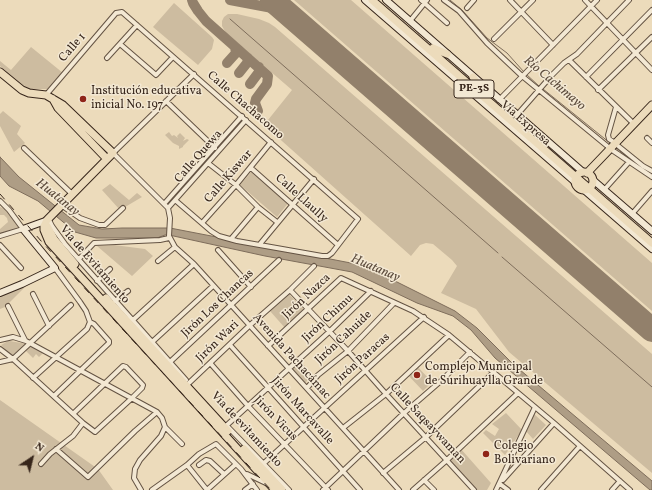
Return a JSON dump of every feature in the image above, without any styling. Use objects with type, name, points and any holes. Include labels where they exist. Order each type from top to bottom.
[{"type":"main road","name":"Vía Expresa","points":[[366,0],[465,86],[585,179],[604,190],[652,232]]},
{"type":"main road","name":"Vía Expresa","points":[[372,0],[432,49]]},
{"type":"main road","name":"Vía Expresa","points":[[379,0],[480,91],[652,237]]},
{"type":"main road","name":"Vía Expresa","points":[[386,0],[516,114],[652,243]]},
{"type":"main road","points":[[432,49],[438,63]]},
{"type":"main road","points":[[432,49],[447,54]]},
{"type":"main road","points":[[0,72],[22,90],[46,95],[63,105],[113,153],[50,217],[23,229],[55,268],[0,293]]},
{"type":"main road","points":[[473,77],[480,91]]},
{"type":"main road","points":[[465,86],[480,91]]},
{"type":"main road","points":[[53,99],[58,108],[107,159]]},
{"type":"main road","points":[[635,125],[652,105]]},
{"type":"main road","points":[[585,179],[614,146],[652,110]]},
{"type":"main road","points":[[91,143],[97,137]]},
{"type":"main road","name":"Vía Expresa","points":[[585,179],[652,249]]},
{"type":"main road","name":"Vía de Evitamiento","points":[[50,217],[47,227],[64,251],[150,343],[282,490]]},
{"type":"main road","name":"Vía de Evitamiento","points":[[50,217],[44,226],[49,242],[273,488]]},
{"type":"street","points":[[444,0],[459,11],[487,43],[541,88],[614,146],[652,171]]},
{"type":"street","points":[[467,8],[474,0]]},
{"type":"street","points":[[510,0],[553,45]]},
{"type":"street","points":[[494,39],[533,0]]},
{"type":"street","points":[[585,0],[652,70]]},
{"type":"street","points":[[499,100],[597,0]]},
{"type":"street","points":[[516,114],[556,71],[577,54],[629,0]]},
{"type":"street","points":[[410,21],[424,1],[447,23]]},
{"type":"street","points":[[586,77],[652,10]]},
{"type":"street","name":"Calle Chachacomo","points":[[116,13],[122,12],[358,218],[338,245]]},
{"type":"street","name":"Calle 1","points":[[46,95],[116,13]]},
{"type":"street","points":[[108,58],[137,25]]},
{"type":"street","points":[[598,90],[652,37]]},
{"type":"street","points":[[120,44],[156,75],[173,56]]},
{"type":"street","points":[[569,60],[635,125]]},
{"type":"street","points":[[79,259],[94,242],[160,240],[169,237],[170,215],[168,208],[113,153],[194,74]]},
{"type":"street","points":[[166,101],[218,152]]},
{"type":"street","points":[[616,107],[608,135],[609,139],[628,162],[652,178]]},
{"type":"street","name":"Calle Quewa","points":[[164,204],[242,116]]},
{"type":"street","name":"Calle Quewa","points":[[168,208],[246,120]]},
{"type":"street","points":[[647,138],[652,143]]},
{"type":"street","name":"Calle Kiswar","points":[[202,223],[251,168],[271,142]]},
{"type":"street","points":[[24,148],[72,194]]},
{"type":"street","points":[[604,190],[628,162]]},
{"type":"street","points":[[208,163],[236,185],[258,207],[277,222]]},
{"type":"street","name":"Calle Llaully","points":[[251,168],[338,245]]},
{"type":"street","points":[[260,244],[314,179]]},
{"type":"street","points":[[632,214],[652,191]]},
{"type":"street","points":[[175,200],[215,234],[231,239],[322,256],[328,256],[338,245]]},
{"type":"street","points":[[0,236],[23,229],[1,203]]},
{"type":"street","points":[[61,206],[80,218],[99,225],[105,225],[123,208]]},
{"type":"street","points":[[231,239],[258,207]]},
{"type":"street","name":"Via de evitamiento","points":[[50,217],[52,226],[65,244],[133,320],[150,343],[170,362],[227,426],[288,490]]},
{"type":"street","name":"Avenida Pachacámac","points":[[169,237],[175,247],[194,264],[400,490]]},
{"type":"street","points":[[0,245],[21,268]]},
{"type":"street","points":[[158,261],[175,247]]},
{"type":"street","points":[[218,250],[251,287]]},
{"type":"street","name":"Jirón Los Chancas","points":[[170,362],[232,306],[279,260]]},
{"type":"street","points":[[133,320],[194,264]]},
{"type":"street","name":"Jirón Wari","points":[[189,383],[314,266]]},
{"type":"street","points":[[54,396],[109,343],[109,341],[94,324],[90,322],[86,311],[55,268]]},
{"type":"street","points":[[97,281],[110,270]]},
{"type":"street","name":"Jirón Nazca","points":[[268,346],[342,278],[371,291]]},
{"type":"street","points":[[150,343],[213,286]]},
{"type":"street","points":[[115,301],[128,290]]},
{"type":"street","name":"Calle Saqsaywaman","points":[[290,290],[348,351],[474,490]]},
{"type":"street","points":[[371,291],[394,304],[424,317],[449,335],[554,423],[630,490]]},
{"type":"street","name":"Jirón Chimu","points":[[227,426],[371,291]]},
{"type":"street","points":[[34,294],[49,326]]},
{"type":"street","name":"Jirón Cahuide","points":[[307,388],[318,375],[348,351],[394,304]]},
{"type":"street","points":[[0,362],[13,359],[28,342],[49,326],[71,305]]},
{"type":"street","points":[[8,306],[28,342]]},
{"type":"street","name":"Jirón Paracas","points":[[263,464],[424,317]]},
{"type":"street","points":[[33,378],[87,329],[90,322]]},
{"type":"street","points":[[343,428],[386,394],[449,335]]},
{"type":"street","points":[[0,340],[14,337],[28,342],[157,412],[162,418],[165,427],[182,444]]},
{"type":"street","name":"Jirón Marcavalle","points":[[230,345],[360,490]]},
{"type":"street","points":[[0,348],[74,413],[83,423],[95,432],[132,398],[142,388],[143,384],[126,367],[123,366],[74,413]]},
{"type":"street","name":"Jirón Vicus","points":[[210,364],[326,489],[343,471],[442,380],[470,352]]},
{"type":"street","points":[[383,473],[426,437],[494,372]]},
{"type":"street","points":[[413,490],[518,393]]},
{"type":"street","points":[[500,484],[535,407]]},
{"type":"street","points":[[56,448],[88,477],[157,412]]},
{"type":"street","points":[[41,464],[56,448],[73,436],[83,423]]},
{"type":"street","points":[[496,490],[554,423]]},
{"type":"street","points":[[141,490],[134,478],[135,469],[140,460],[161,436],[165,427]]},
{"type":"street","points":[[152,490],[188,465],[199,454],[216,444],[250,477],[273,488]]},
{"type":"street","points":[[541,490],[580,446]]},
{"type":"street","points":[[199,465],[206,460],[210,461],[224,474]]},
{"type":"street","points":[[188,465],[207,490],[236,464]]},
{"type":"street","points":[[241,469],[257,490]]},
{"type":"street","points":[[424,480],[434,490]]},
{"type":"street","points":[[612,490],[620,481]]},
{"type":"street","points":[[245,490],[253,484]]},
{"type":"street","points":[[500,484],[508,490]]},
{"type":"shaded area","points":[[294,0],[351,0],[652,263],[652,311]]},
{"type":"shaded area","points":[[174,3],[214,40],[212,49],[198,65],[153,27]]},
{"type":"shaded area","points":[[228,14],[237,14],[259,19],[275,27],[652,354],[652,473],[509,352],[476,309],[441,293],[457,266],[452,260],[433,244],[426,243],[420,245],[411,256],[264,125],[292,90],[226,33],[222,26],[222,21]]},
{"type":"shaded area","points":[[31,47],[63,73],[49,89],[28,89],[0,66],[0,61],[11,70]]},
{"type":"shaded area","points":[[3,111],[21,126],[17,134],[25,143],[14,152],[0,126],[0,114]]},
{"type":"shaded area","points":[[169,132],[172,136],[174,135],[178,138],[177,136],[180,133],[185,138],[183,141],[187,139],[189,140],[179,149],[179,146],[173,143],[165,135]]},
{"type":"shaded area","points":[[0,157],[19,177],[79,225],[102,229],[170,228],[356,264],[391,279],[455,311],[477,328],[513,364],[652,481],[652,490],[650,490],[495,358],[471,330],[453,316],[417,303],[352,272],[265,256],[169,235],[157,238],[96,238],[75,232],[38,201],[9,186],[0,176]]},
{"type":"shaded area","points":[[253,170],[289,202],[277,217],[240,185]]},
{"type":"shaded area","points":[[110,184],[129,200],[137,193],[142,197],[120,210],[102,190]]},
{"type":"shaded area","points":[[0,207],[5,209],[19,228],[0,235],[0,229],[8,222],[4,215],[0,215]]},
{"type":"shaded area","points":[[114,245],[145,249],[153,256],[132,276],[97,246]]},
{"type":"shaded area","points":[[21,285],[26,286],[5,307],[0,309],[0,295]]},
{"type":"shaded area","points":[[289,294],[304,310],[285,328],[270,311]]},
{"type":"shaded area","points":[[8,341],[27,344],[13,358],[1,345]]},
{"type":"shaded area","points":[[30,345],[44,352],[39,357],[36,354],[33,358],[25,350]]},
{"type":"shaded area","points":[[297,360],[301,361],[312,376],[305,383],[290,366]]},
{"type":"shaded area","name":"Complejo Municipal de Surihuaylla Grande","points":[[415,364],[432,382],[423,391],[406,373]]},
{"type":"shaded area","points":[[0,400],[98,469],[113,490],[0,490]]},
{"type":"shaded area","points":[[506,413],[522,430],[505,455],[483,433],[486,430],[495,436],[499,429],[492,424]]},
{"type":"shaded area","points":[[534,414],[546,425],[533,439],[525,430]]},
{"type":"shaded area","points":[[460,448],[491,483],[487,490],[475,490],[447,460]]},
{"type":"waterway","name":"Río Cachimayo","points":[[450,0],[462,10],[487,38],[507,53],[524,72]]},
{"type":"waterway","points":[[230,19],[498,253]]},
{"type":"waterway","name":"Río Cachimayo","points":[[526,74],[540,87]]},
{"type":"waterway","name":"Río Cachimayo","points":[[543,89],[610,143]]},
{"type":"waterway","name":"Río Cachimayo","points":[[616,148],[639,166]]},
{"type":"waterway","points":[[502,257],[652,387]]},
{"type":"taxiway","points":[[192,0],[206,21],[268,76],[267,84],[256,99],[255,103],[258,111]]},
{"type":"taxiway","points":[[230,0],[283,10]]},
{"type":"taxiway","points":[[227,63],[236,53],[235,47]]},
{"type":"taxiway","points":[[239,73],[247,63],[248,58]]},
{"type":"taxiway","points":[[250,84],[259,72],[259,67]]},
{"type":"runway","points":[[272,0],[652,330]]},
{"type":"railway","points":[[0,194],[42,242],[271,490]]},
{"type":"place","name":"Institución educativa inicial No. 197","points":[[83,99]]},
{"type":"place","name":"Complejo Municipal de Surihuaylla Grande","points":[[417,375]]},
{"type":"place","name":"Colegio Bolivariano","points":[[486,454]]},
{"type":"water label","name":"Huatanay","points":[[57,198]]},
{"type":"water label","name":"Huatanay","points":[[375,269]]}]
